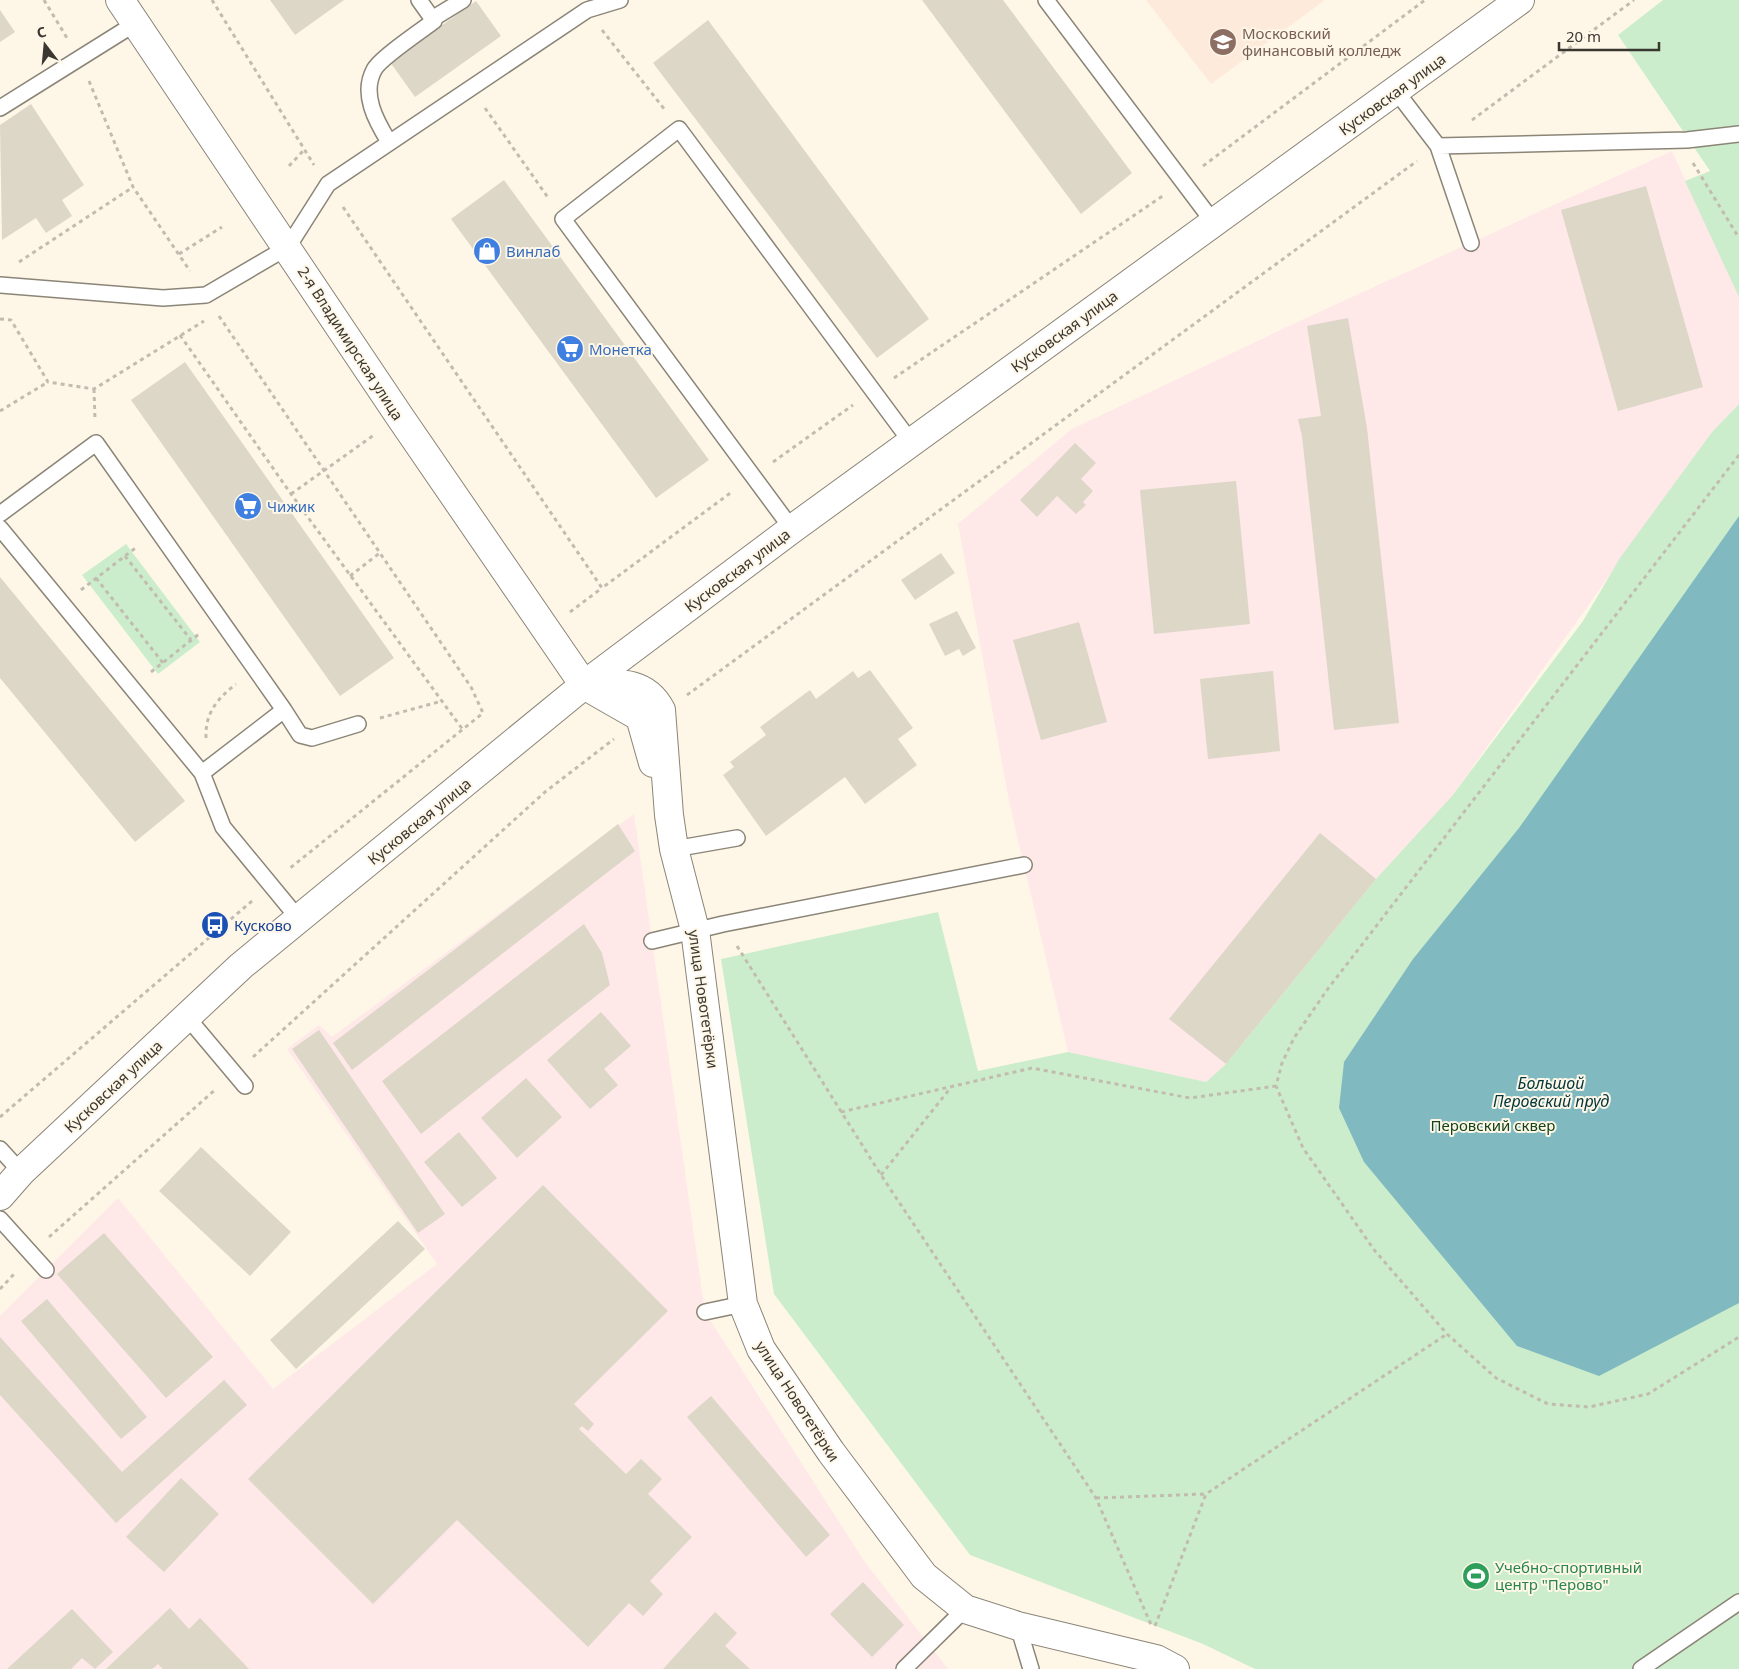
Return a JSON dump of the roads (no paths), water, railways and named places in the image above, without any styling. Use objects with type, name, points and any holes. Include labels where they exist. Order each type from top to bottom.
[{"type":"street","name":"2-я Владимирская улица","points":[[120,0],[288,247],[400,417],[584,685]]},
{"type":"street","name":"Кусковская улица","points":[[0,1196],[21,1172],[241,966],[511,747],[584,685],[792,529],[1520,0]]},
{"type":"street","name":"улица Новотетёрки","points":[[584,685],[617,684],[643,688],[654,698],[661,710],[669,815],[674,849],[695,930],[743,1304],[761,1349],[831,1452],[924,1576],[965,1609],[1018,1626],[1156,1659],[1175,1669]]},
{"type":"lane","points":[[389,142],[376,122],[372,109],[370,81],[375,68],[434,21],[419,0]]},
{"type":"lane","points":[[432,19],[463,0]]},
{"type":"lane","points":[[6,285],[163,298],[206,295],[288,247],[328,184],[587,10],[620,0]]},
{"type":"lane","points":[[1046,0],[1214,223]]},
{"type":"lane","points":[[0,108],[136,23]]},
{"type":"lane","points":[[1396,91],[1438,146],[1472,243]]},
{"type":"lane","points":[[792,529],[751,477],[563,219],[679,129],[875,390],[911,442]]},
{"type":"lane","points":[[1438,146],[1677,140],[1739,134]]},
{"type":"lane","points":[[0,514],[96,443],[300,735],[312,738],[358,724]]},
{"type":"lane","points":[[0,528],[131,688],[204,771],[223,827],[272,884],[298,918]]},
{"type":"lane","points":[[204,771],[284,710]]},
{"type":"lane","points":[[674,849],[737,838]]},
{"type":"lane","points":[[652,941],[723,924],[1024,865]]},
{"type":"lane","points":[[187,1017],[245,1086]]},
{"type":"lane","points":[[0,1149],[21,1172]]},
{"type":"lane","points":[[0,1218],[33,1253],[46,1270]]},
{"type":"lane","points":[[705,1312],[743,1304]]},
{"type":"lane","points":[[1641,1669],[1739,1602]]},
{"type":"lane","points":[[904,1669],[965,1609]]},
{"type":"lane","points":[[1018,1626],[1031,1669]]},
{"type":"water","name":"Большой Перовский пруд","points":[[1739,516],[1739,1303],[1599,1376],[1517,1346],[1364,1162],[1339,1108],[1344,1062],[1413,959],[1519,828]]},
{"type":"place","name":"Московский финансовый колледж","points":[[1223,42]]},
{"type":"place","name":"Винлаб","points":[[487,251]]},
{"type":"place","name":"Монетка","points":[[570,349]]},
{"type":"place","name":"Чижик","points":[[248,506]]},
{"type":"place","name":"Кусково","points":[[215,925]]},
{"type":"place","name":"Учебно-спортивный центр \"Перово\"","points":[[1476,1576]]},
{"type":"park label","name":"Перовский сквер","points":[[1493,1125]]}]
